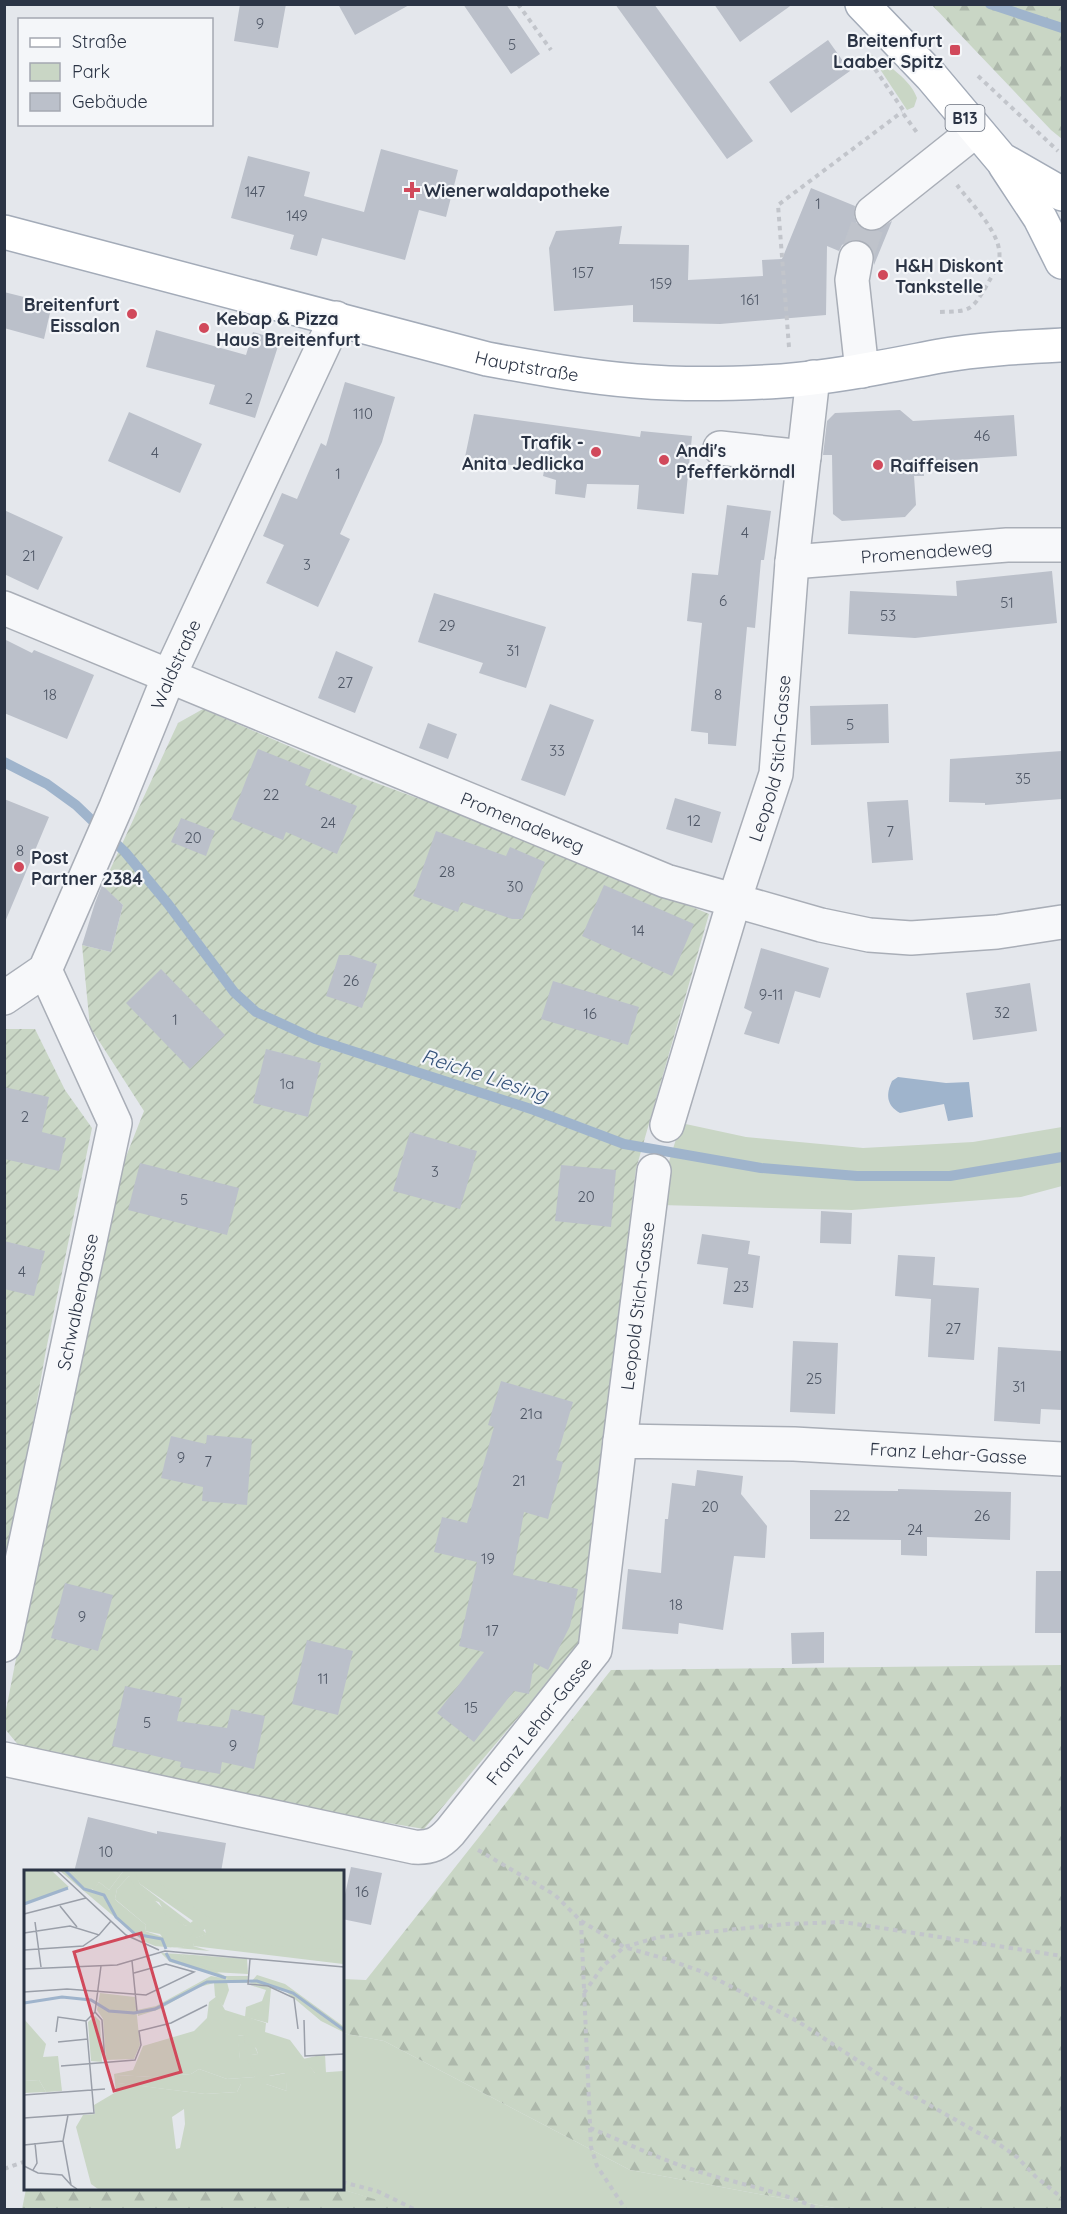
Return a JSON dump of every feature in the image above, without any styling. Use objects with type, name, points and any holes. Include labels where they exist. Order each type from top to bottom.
[{"type":"main road","name":"B13","points":[[862,4],[931,76],[1001,159],[1062,194]]},
{"type":"main road","points":[[1001,159],[1040,218],[1062,262]]},
{"type":"main road","name":"Hauptstraße","points":[[4,232],[487,359],[566,373],[637,381],[716,383],[813,377],[861,371],[941,356],[1017,347],[1062,345]]},
{"type":"street","points":[[872,213],[975,130]]},
{"type":"street","points":[[856,258],[852,280],[861,371]]},
{"type":"street","name":"Waldstraße","points":[[45,970],[116,807],[169,676],[336,318]]},
{"type":"street","name":"Leopold Stich-Gasse","points":[[667,1125],[734,901],[776,774],[792,562],[813,377]]},
{"type":"street","points":[[720,448],[804,457]]},
{"type":"street","name":"Promenadeweg","points":[[792,562],[1007,545],[1062,545]]},
{"type":"street","name":"Promenadeweg","points":[[4,608],[666,881],[821,925],[869,935],[911,938],[997,932],[1062,922]]},
{"type":"street","points":[[4,999],[45,970]]},
{"type":"street","name":"Schwalbengasse","points":[[4,1645],[115,1123],[45,970]]},
{"type":"street","name":"Leopold Stich-Gasse","points":[[620,1441],[654,1172]]},
{"type":"street","name":"Franz Lehar-Gasse","points":[[4,1759],[414,1847],[428,1848],[440,1842],[450,1832],[595,1650],[620,1441],[794,1444],[1062,1459]]},
{"type":"path","points":[[518,4],[551,50]]},
{"type":"path","points":[[976,75],[1062,155]]},
{"type":"path","points":[[789,344],[778,205],[902,112],[993,233],[999,246],[999,260],[994,273],[973,308],[940,312]]},
{"type":"path","points":[[450,1832],[487,1857],[555,1895],[581,1921],[624,1947],[703,1972],[799,2022],[901,2089],[1000,2145],[1017,2157],[1062,2199]]},
{"type":"path","points":[[581,1921],[591,2147],[597,2166],[626,2210]]},
{"type":"path","points":[[584,1994],[603,1966],[624,1947],[658,1937],[786,1924],[843,1922],[1062,1956]]},
{"type":"path","points":[[589,2127],[687,2168],[799,2199],[820,2210]]},
{"type":"path","points":[[4,2169],[24,2162]]},
{"type":"path","points":[[344,2183],[377,2191],[416,2210]]},
{"type":"green space","points":[[932,5],[1062,5],[1062,139],[1051,130]]},
{"type":"green space","points":[[870,54],[890,67],[914,91],[917,98],[914,107],[907,110]]},
{"type":"green space","points":[[203,709],[360,777],[558,850],[709,914],[636,1169],[579,1645],[424,1829],[293,1807],[20,1747],[5,1729],[5,1715],[66,1404],[112,1192],[144,1111],[90,1027],[82,945],[111,952],[123,905],[100,884],[109,872],[178,723]]},
{"type":"green space","points":[[5,1029],[35,1029],[65,1090],[92,1128],[46,1350],[5,1582]]},
{"type":"green space","points":[[681,1123],[746,1137],[863,1148],[973,1142],[1062,1127],[1062,1186],[1021,1197],[852,1210],[660,1205],[663,1181]]},
{"type":"green space","points":[[1062,1665],[1062,2209],[840,2209],[630,2170],[384,2041],[344,2033],[344,1979],[366,1980],[611,1670]]},
{"type":"green space","points":[[344,2033],[384,2041],[630,2170],[840,2209],[408,2210],[344,2190]]},
{"type":"green space","points":[[26,2190],[344,2190],[408,2209],[22,2209]]},
{"type":"water","points":[[898,1077],[946,1083],[969,1082],[973,1117],[948,1121],[944,1104],[900,1113],[895,1110],[888,1099],[892,1081]]},
{"type":"building","points":[[240,4],[286,4],[278,48],[234,41]]},
{"type":"building","points":[[338,4],[411,4],[355,35]]},
{"type":"building","points":[[463,4],[506,4],[540,54],[511,74]]},
{"type":"building","points":[[615,4],[654,4],[753,141],[727,159]]},
{"type":"building","points":[[714,4],[793,4],[740,42]]},
{"type":"building","points":[[828,40],[850,71],[791,113],[769,82]]},
{"type":"building","points":[[381,149],[458,170],[446,217],[419,210],[405,260],[322,238],[317,256],[290,249],[294,235],[231,218],[248,156],[310,172],[304,196],[364,212]]},
{"type":"building","points":[[811,188],[855,206],[854,216],[857,224],[865,230],[875,231],[892,221],[874,265],[873,251],[869,244],[860,240],[849,241],[842,245],[839,251],[827,246],[826,315],[720,324],[633,322],[633,305],[554,311],[549,248],[556,231],[622,226],[619,244],[689,245],[688,280],[763,276],[762,260],[782,259]]},
{"type":"building","points":[[4,292],[52,304],[44,339],[4,328]]},
{"type":"building","points":[[156,330],[246,355],[253,332],[280,340],[255,418],[209,404],[215,385],[146,367]]},
{"type":"building","points":[[345,382],[395,397],[382,442],[340,534],[350,539],[318,607],[266,583],[284,545],[263,536],[282,493],[297,499],[321,443],[326,446]]},
{"type":"building","name":"Raiffeisen","points":[[900,410],[913,421],[1014,415],[1017,456],[923,462],[924,476],[914,476],[916,505],[905,517],[842,521],[833,514],[832,455],[823,455],[827,421],[835,413]]},
{"type":"building","points":[[129,412],[202,444],[180,493],[108,461]]},
{"type":"building","points":[[474,414],[640,437],[641,431],[692,436],[684,514],[637,509],[639,485],[587,484],[585,498],[555,494],[556,480],[543,476],[544,471],[465,457]]},
{"type":"building","points":[[727,505],[771,511],[764,560],[761,560],[755,628],[747,627],[736,746],[708,744],[708,733],[691,731],[702,623],[687,621],[692,573],[718,575]]},
{"type":"building","points":[[4,510],[63,537],[38,590],[4,574]]},
{"type":"building","points":[[1052,571],[1057,623],[915,638],[848,634],[850,591],[957,596],[956,581]]},
{"type":"building","points":[[434,593],[546,627],[526,688],[479,673],[483,663],[418,642]]},
{"type":"building","points":[[4,639],[32,653],[34,650],[94,675],[67,739],[4,713]]},
{"type":"building","points":[[336,651],[373,667],[355,713],[318,698]]},
{"type":"building","points":[[550,704],[594,720],[565,796],[521,780]]},
{"type":"building","points":[[888,704],[889,743],[811,745],[810,706]]},
{"type":"building","points":[[428,723],[457,734],[448,759],[419,748]]},
{"type":"building","points":[[258,749],[311,770],[305,785],[357,806],[337,854],[286,832],[283,840],[231,819]]},
{"type":"building","points":[[1062,751],[1062,799],[985,805],[985,803],[949,802],[950,759]]},
{"type":"building","points":[[675,798],[721,812],[712,843],[666,829]]},
{"type":"building","points":[[4,799],[49,817],[5,922],[4,922]]},
{"type":"building","points":[[908,800],[913,860],[872,863],[867,802]]},
{"type":"building","points":[[181,818],[215,831],[206,856],[171,842]]},
{"type":"building","points":[[436,831],[506,856],[510,847],[545,862],[522,919],[512,919],[461,902],[458,912],[413,896]]},
{"type":"building","points":[[102,885],[123,905],[111,952],[82,945]]},
{"type":"building","points":[[604,885],[694,924],[672,976],[582,936]]},
{"type":"building","points":[[761,948],[829,968],[820,998],[795,991],[779,1044],[744,1034],[752,1012],[744,1008]]},
{"type":"building","points":[[339,955],[350,955],[377,964],[362,1008],[326,996]]},
{"type":"building","points":[[161,969],[225,1035],[190,1069],[126,1003]]},
{"type":"building","points":[[553,981],[639,1007],[628,1045],[541,1019]]},
{"type":"building","points":[[1030,983],[1037,1031],[973,1040],[966,993]]},
{"type":"building","points":[[266,1049],[321,1063],[308,1117],[253,1103]]},
{"type":"building","points":[[4,1087],[49,1097],[42,1132],[66,1138],[59,1171],[4,1159]]},
{"type":"building","points":[[410,1132],[477,1151],[460,1209],[393,1191]]},
{"type":"building","points":[[140,1163],[239,1188],[227,1235],[128,1210]]},
{"type":"building","points":[[561,1165],[616,1170],[611,1227],[555,1221]]},
{"type":"building","points":[[821,1211],[852,1213],[851,1244],[820,1243]]},
{"type":"building","points":[[702,1234],[750,1241],[748,1254],[760,1256],[753,1308],[723,1304],[728,1268],[697,1264]]},
{"type":"building","points":[[4,1241],[45,1251],[34,1296],[4,1289]]},
{"type":"building","points":[[898,1255],[935,1257],[933,1285],[979,1288],[974,1360],[928,1357],[931,1299],[895,1296]]},
{"type":"building","points":[[793,1341],[838,1343],[835,1414],[790,1412]]},
{"type":"building","points":[[998,1347],[1062,1351],[1062,1410],[1041,1409],[1040,1424],[994,1421]]},
{"type":"building","points":[[501,1381],[573,1402],[556,1460],[563,1462],[548,1519],[524,1512],[513,1575],[578,1589],[570,1626],[548,1670],[534,1663],[529,1694],[514,1691],[474,1742],[437,1713],[484,1652],[459,1646],[477,1562],[434,1552],[442,1517],[467,1523],[494,1427],[488,1425]]},
{"type":"building","points":[[207,1435],[252,1439],[247,1505],[202,1501],[203,1487],[161,1478],[171,1436],[206,1444]]},
{"type":"building","points":[[697,1470],[743,1476],[741,1494],[767,1526],[765,1558],[734,1556],[723,1630],[679,1623],[678,1634],[622,1629],[628,1569],[661,1573],[665,1519],[668,1519],[672,1483],[695,1486]]},
{"type":"building","points":[[898,1489],[1011,1492],[1010,1540],[927,1537],[927,1556],[901,1555],[901,1540],[810,1539],[810,1490],[898,1491]]},
{"type":"building","points":[[1036,1571],[1062,1571],[1062,1633],[1035,1633]]},
{"type":"building","points":[[65,1583],[113,1595],[98,1651],[51,1638]]},
{"type":"building","points":[[824,1632],[824,1663],[792,1664],[791,1633]]},
{"type":"building","points":[[307,1640],[353,1651],[338,1715],[292,1704]]},
{"type":"building","points":[[125,1686],[182,1698],[177,1721],[227,1728],[231,1709],[265,1716],[254,1769],[222,1762],[220,1774],[180,1767],[181,1762],[112,1746]]},
{"type":"building","points":[[88,1817],[157,1834],[157,1831],[226,1843],[221,1870],[75,1870]]},
{"type":"building","points":[[351,1867],[382,1873],[371,1925],[344,1919],[344,1899]]},
{"type":"waterway","points":[[990,4],[1062,28]]},
{"type":"waterway","name":"Reiche Liesing","points":[[4,762],[47,784],[76,805],[125,852],[168,904],[234,992],[256,1012],[315,1039],[534,1110],[624,1144],[761,1168],[857,1176],[950,1176],[1062,1157]]},
{"type":"tunnel","points":[[856,258],[872,213]]},
{"type":"place","name":"Breitenfurt Laaber Spitz","points":[[955,50]]},
{"type":"place","name":"Wienerwaldapotheke","points":[[412,190]]},
{"type":"place","name":"H&H Diskont Tankstelle","points":[[883,275]]},
{"type":"place","name":"Breitenfurt Eissalon","points":[[132,314]]},
{"type":"place","name":"Kebap & Pizza Haus Breitenfurt","points":[[204,328]]},
{"type":"place","name":"Trafik - Anita Jedlicka","points":[[596,452]]},
{"type":"place","name":"Andi's Pfefferkörndl","points":[[664,460]]},
{"type":"place","name":"Raiffeisen","points":[[878,465]]},
{"type":"place","name":"Post Partner 2384","points":[[19,867]]}]
